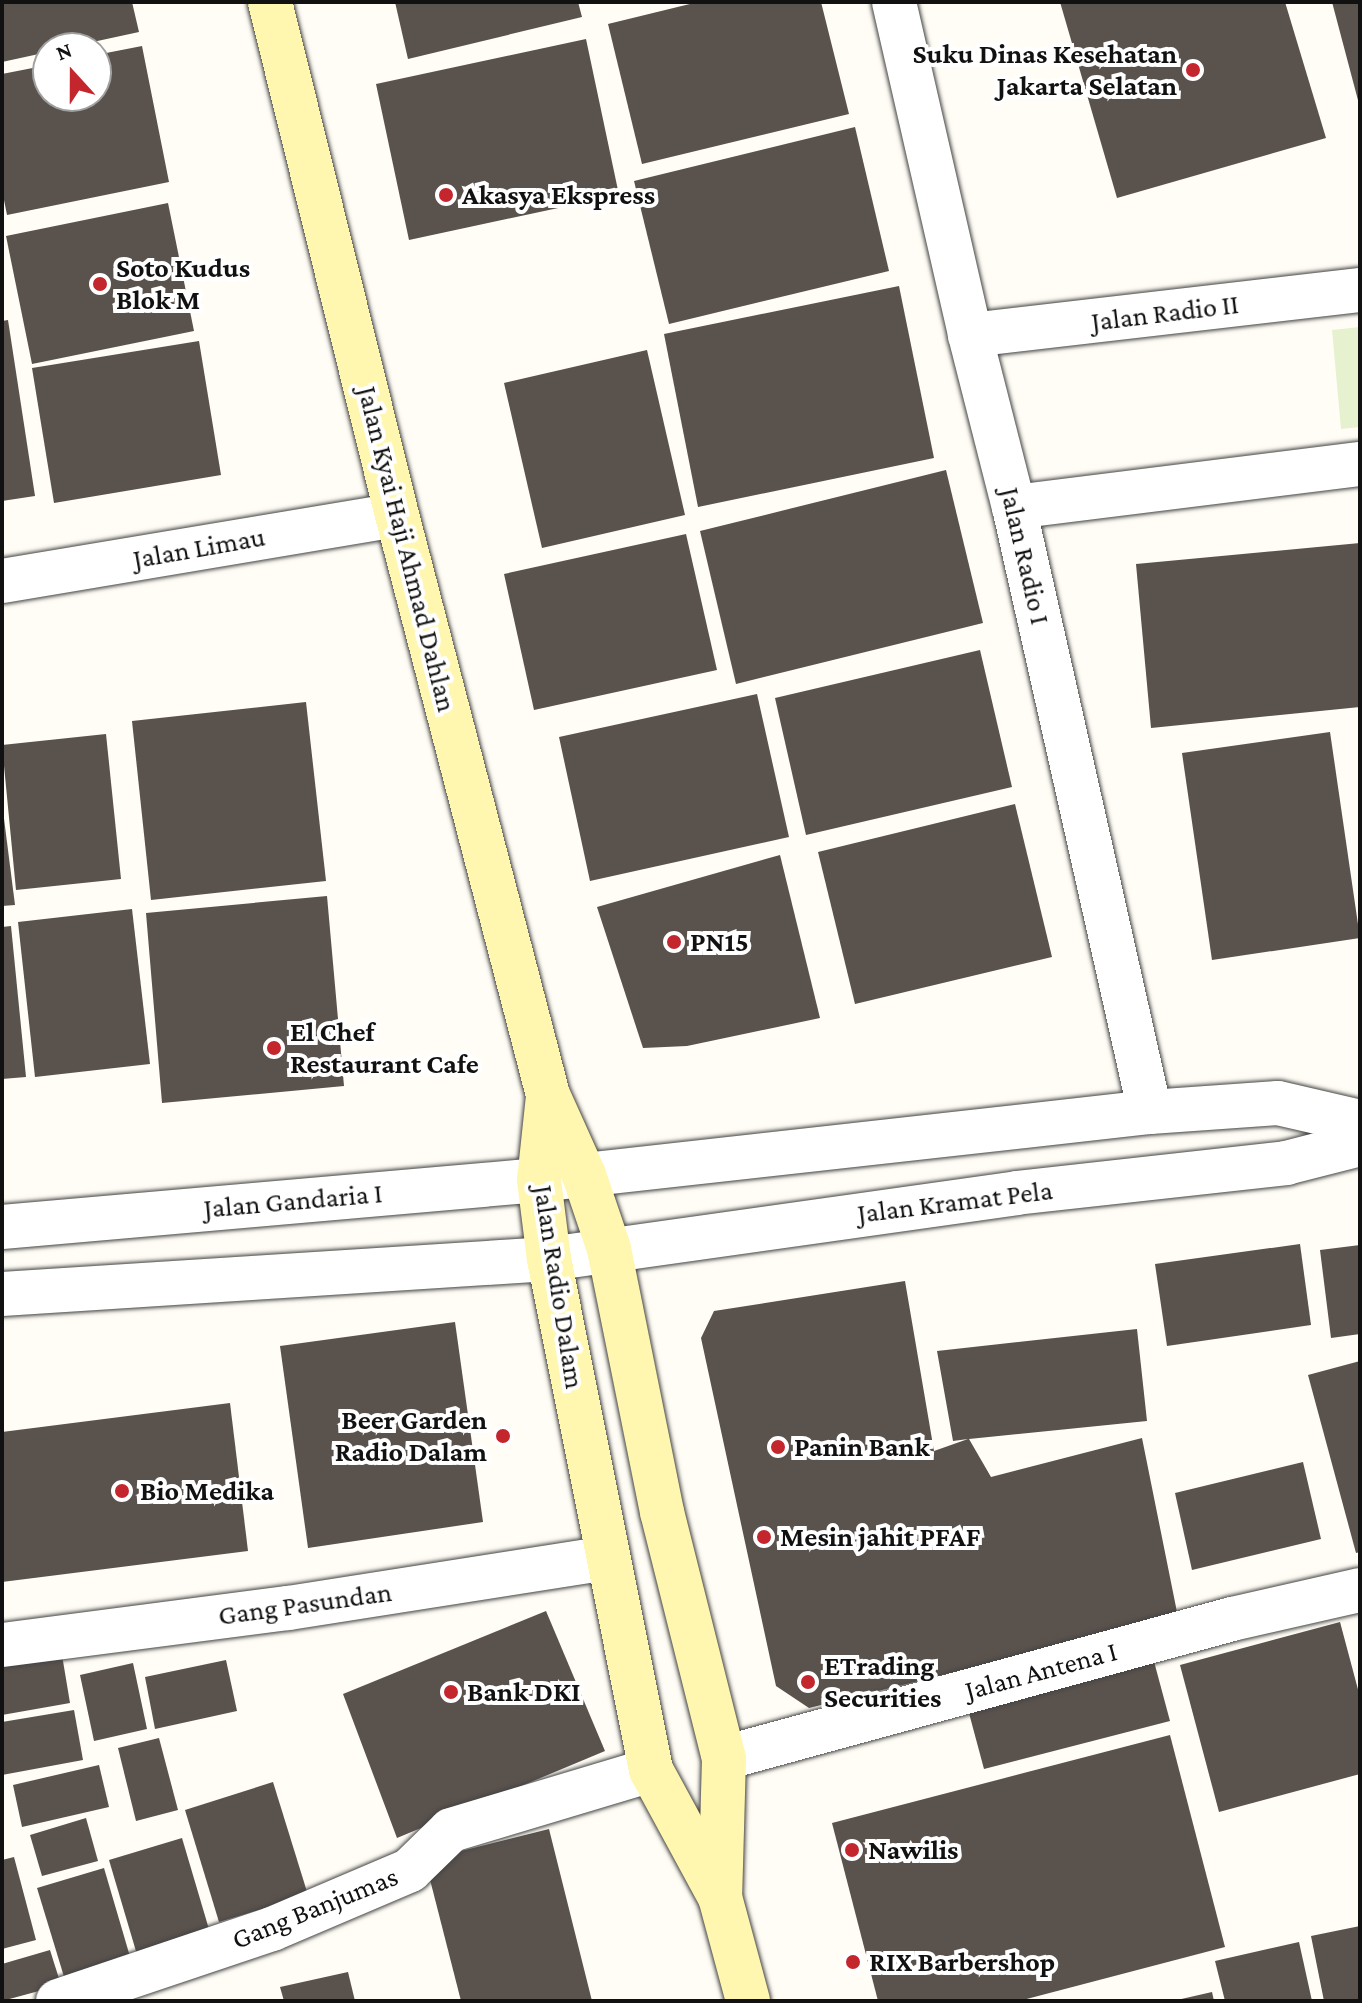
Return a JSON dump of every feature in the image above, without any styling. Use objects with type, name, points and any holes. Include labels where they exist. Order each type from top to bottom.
[{"type":"main road","name":"Jalan Kyai Haji Ahmad Dahlan","points":[[270,2],[397,515],[548,1095]]},
{"type":"main road","name":"Jalan Radio Dalam","points":[[548,1095],[584,1175],[609,1249],[662,1512],[724,1758],[720,1897]]},
{"type":"main road","name":"Jalan Radio Dalam","points":[[548,1095],[539,1180],[549,1259],[651,1770],[720,1897],[748,2001]]},
{"type":"street","name":"Jalan Radio I","points":[[894,2],[970,335],[1014,507],[1150,1112]]},
{"type":"street","name":"Jalan Radio II","points":[[970,335],[1360,290]]},
{"type":"street","points":[[1014,507],[1360,464]]},
{"type":"street","name":"Jalan Limau","points":[[2,581],[397,515]]},
{"type":"street","points":[[584,1175],[1150,1112],[1278,1103],[1360,1122]]},
{"type":"street","name":"Jalan Kramat Pela","points":[[549,1259],[1016,1193],[1286,1163],[1360,1144]]},
{"type":"street","name":"Jalan Gandaria I","points":[[2,1227],[584,1175]]},
{"type":"street","points":[[2,1294],[549,1259]]},
{"type":"street","name":"Gang Pasundan","points":[[2,1645],[288,1608],[608,1558]]},
{"type":"street","name":"Jalan Antena I","points":[[724,1758],[1217,1623],[1360,1590]]},
{"type":"street","name":"Gang Banjumas","points":[[58,2001],[272,1929],[410,1870],[451,1830],[651,1770]]},
{"type":"green space","points":[[1360,327],[1360,427],[1341,429],[1332,330]]},
{"type":"building","points":[[2,2],[132,2],[139,32],[112,38],[112,32],[32,32],[32,55],[2,62]]},
{"type":"building","points":[[395,2],[578,2],[582,17],[408,59]]},
{"type":"building","points":[[698,2],[821,2],[849,114],[642,164],[608,24]]},
{"type":"building","name":"Suku Dinas Kesehatan Jakarta Selatan","points":[[1060,2],[1285,2],[1326,138],[1117,198]]},
{"type":"building","points":[[1332,2],[1360,2],[1360,104],[1359,104]]},
{"type":"building","points":[[586,39],[619,195],[409,240],[376,84]]},
{"type":"building","points":[[142,46],[169,182],[7,215],[2,190],[2,74],[32,68],[32,112],[112,112],[112,52]]},
{"type":"building","points":[[855,127],[889,271],[669,324],[634,181]]},
{"type":"building","name":"Soto Kudus Blok M","points":[[168,203],[194,331],[32,364],[6,236]]},
{"type":"building","points":[[899,286],[934,458],[698,507],[664,334]]},
{"type":"building","points":[[8,320],[35,496],[2,501],[2,321]]},
{"type":"building","points":[[199,341],[221,475],[54,503],[32,368]]},
{"type":"building","points":[[647,350],[685,515],[542,548],[504,383]]},
{"type":"building","points":[[946,470],[983,623],[736,684],[700,531]]},
{"type":"building","points":[[686,534],[717,670],[534,710],[504,574]]},
{"type":"building","points":[[1360,543],[1360,707],[1151,728],[1136,564]]},
{"type":"building","points":[[980,650],[1012,787],[806,835],[775,698]]},
{"type":"building","points":[[757,694],[789,837],[590,881],[559,737]]},
{"type":"building","points":[[306,702],[326,881],[151,900],[132,721]]},
{"type":"building","points":[[1330,732],[1360,938],[1212,960],[1182,753]]},
{"type":"building","points":[[106,734],[121,879],[16,890],[2,745]]},
{"type":"building","points":[[2,803],[15,905],[2,906]]},
{"type":"building","points":[[1015,804],[1052,957],[855,1004],[818,852]]},
{"type":"building","points":[[780,855],[820,1018],[687,1046],[643,1048],[597,907]]},
{"type":"building","points":[[327,896],[344,1086],[162,1103],[146,913]]},
{"type":"building","points":[[132,909],[150,1064],[35,1077],[18,922]]},
{"type":"building","points":[[11,926],[26,1077],[2,1079],[2,927]]},
{"type":"building","points":[[1300,1244],[1311,1325],[1167,1346],[1155,1264]]},
{"type":"building","points":[[1360,1245],[1360,1334],[1331,1338],[1320,1250]]},
{"type":"building","points":[[905,1281],[934,1451],[968,1439],[953,1441],[937,1351],[1137,1329],[1147,1421],[969,1439],[991,1477],[1142,1438],[1178,1617],[809,1708],[776,1686],[701,1338],[714,1311]]},
{"type":"building","points":[[455,1322],[483,1522],[308,1548],[280,1346]]},
{"type":"building","points":[[1360,1361],[1360,1552],[1356,1553],[1308,1375]]},
{"type":"building","name":"Bio Medika","points":[[230,1403],[248,1551],[2,1582],[2,1432]]},
{"type":"building","points":[[1303,1462],[1321,1539],[1192,1570],[1175,1493]]},
{"type":"building","points":[[546,1611],[605,1751],[397,1838],[343,1694]]},
{"type":"building","points":[[1340,1622],[1360,1697],[1360,1774],[1219,1812],[1180,1665]]},
{"type":"building","points":[[1152,1654],[1170,1721],[984,1769],[966,1702]]},
{"type":"building","points":[[62,1655],[70,1703],[2,1715],[2,1665]]},
{"type":"building","points":[[226,1660],[237,1711],[155,1729],[145,1677]]},
{"type":"building","points":[[133,1663],[147,1729],[94,1741],[80,1675]]},
{"type":"building","points":[[74,1710],[83,1760],[2,1775],[2,1722]]},
{"type":"building","points":[[1170,1735],[1225,1947],[1019,2001],[878,2001],[832,1823]]},
{"type":"building","points":[[159,1738],[178,1810],[136,1821],[118,1748]]},
{"type":"building","points":[[99,1765],[109,1807],[22,1827],[13,1785]]},
{"type":"building","points":[[273,1782],[308,1895],[219,1922],[185,1810]]},
{"type":"building","points":[[86,1818],[98,1861],[42,1876],[30,1835]]},
{"type":"building","points":[[549,1829],[592,2001],[461,2001],[425,1860]]},
{"type":"building","points":[[182,1838],[211,1936],[138,1958],[109,1860]]},
{"type":"building","points":[[14,1857],[36,1940],[2,1949],[2,1860]]},
{"type":"building","points":[[104,1868],[131,1960],[65,1980],[37,1888]]},
{"type":"building","points":[[1360,1926],[1360,2001],[1324,2001],[1311,1936]]},
{"type":"building","points":[[1299,1942],[1312,2001],[1225,2001],[1215,1961]]},
{"type":"building","points":[[50,1950],[61,1985],[2,2001],[2,1964]]},
{"type":"building","points":[[348,1972],[355,2001],[284,2001],[280,1987]]},
{"type":"building","points":[[1212,1992],[1214,2001],[1177,2001],[1177,2000]]},
{"type":"place","name":"Suku Dinas Kesehatan Jakarta Selatan","points":[[1193,70]]},
{"type":"place","name":"Akasya Ekspress","points":[[446,195]]},
{"type":"place","name":"Soto Kudus Blok M","points":[[100,284]]},
{"type":"place","name":"PN15","points":[[674,942]]},
{"type":"place","name":"El Chef Restaurant Cafe","points":[[274,1048]]},
{"type":"place","name":"Beer Garden Radio Dalam","points":[[503,1436]]},
{"type":"place","name":"Panin Bank","points":[[778,1447]]},
{"type":"place","name":"Bio Medika","points":[[122,1491]]},
{"type":"place","name":"Mesin jahit PFAF","points":[[764,1537]]},
{"type":"place","name":"ETrading Securities","points":[[808,1682]]},
{"type":"place","name":"Bank DKI","points":[[451,1692]]},
{"type":"place","name":"Nawilis","points":[[852,1850]]},
{"type":"place","name":"RIX Barbershop","points":[[853,1962]]}]
